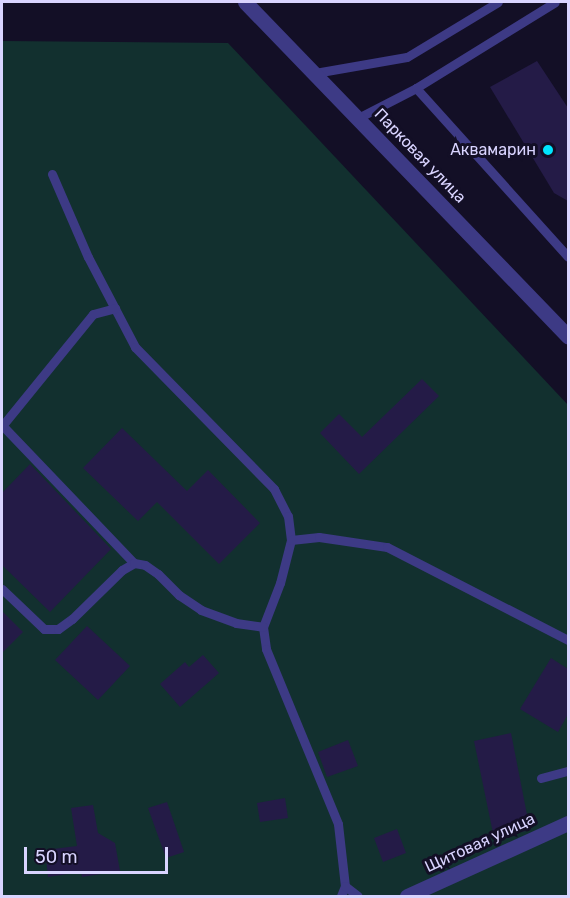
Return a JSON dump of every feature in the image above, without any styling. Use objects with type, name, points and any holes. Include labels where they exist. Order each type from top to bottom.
[{"type":"street","name":"Парковая улица","points":[[244,2],[568,336]]},
{"type":"street","name":"Щитовая улица","points":[[407,897],[568,823]]},
{"type":"lane","points":[[315,73],[407,57],[498,2]]},
{"type":"lane","points":[[358,118],[416,87],[555,2]]},
{"type":"lane","points":[[416,87],[568,257]]},
{"type":"lane","points":[[52,174],[88,257],[135,347],[274,489],[288,516],[291,540],[280,583],[263,627],[266,649],[338,824],[345,886],[341,897]]},
{"type":"lane","points":[[115,308],[93,314],[2,426],[135,563],[145,565],[158,574],[179,595],[201,610],[236,623],[263,627]]},
{"type":"lane","points":[[291,540],[319,537],[387,547],[568,640]]},
{"type":"lane","points":[[2,589],[44,629],[58,629],[72,619],[122,570],[135,563]]},
{"type":"lane","points":[[541,778],[568,771]]},
{"type":"lane","points":[[345,886],[358,897]]},
{"type":"green space","points":[[2,41],[228,43],[568,405],[568,896],[2,896]]},
{"type":"building","name":"Аквамарин","points":[[537,61],[568,108],[568,201],[554,193],[490,87]]},
{"type":"building","points":[[422,379],[439,396],[359,474],[320,433],[339,414],[362,437]]},
{"type":"building","points":[[122,428],[187,491],[208,470],[260,523],[219,564],[157,502],[138,521],[83,468]]},
{"type":"building","points":[[30,464],[111,549],[50,612],[2,565],[2,493]]},
{"type":"building","points":[[2,611],[23,632],[2,653]]},
{"type":"building","points":[[87,626],[130,666],[98,700],[55,660]]},
{"type":"building","points":[[203,655],[219,673],[180,707],[160,684],[185,662],[189,667]]},
{"type":"building","points":[[551,658],[568,669],[568,714],[558,732],[520,709]]},
{"type":"building","points":[[511,733],[530,830],[494,838],[474,741]]},
{"type":"building","points":[[348,740],[358,766],[327,777],[318,752]]},
{"type":"building","points":[[285,798],[288,818],[260,822],[257,803]]},
{"type":"building","points":[[167,802],[184,852],[166,858],[148,808]]},
{"type":"building","points":[[93,805],[98,833],[115,843],[120,871],[82,877],[81,872],[48,877],[45,850],[77,846],[71,808]]},
{"type":"building","points":[[397,829],[406,853],[383,862],[374,838]]},
{"type":"place","name":"Аквамарин","points":[[548,150]]}]
